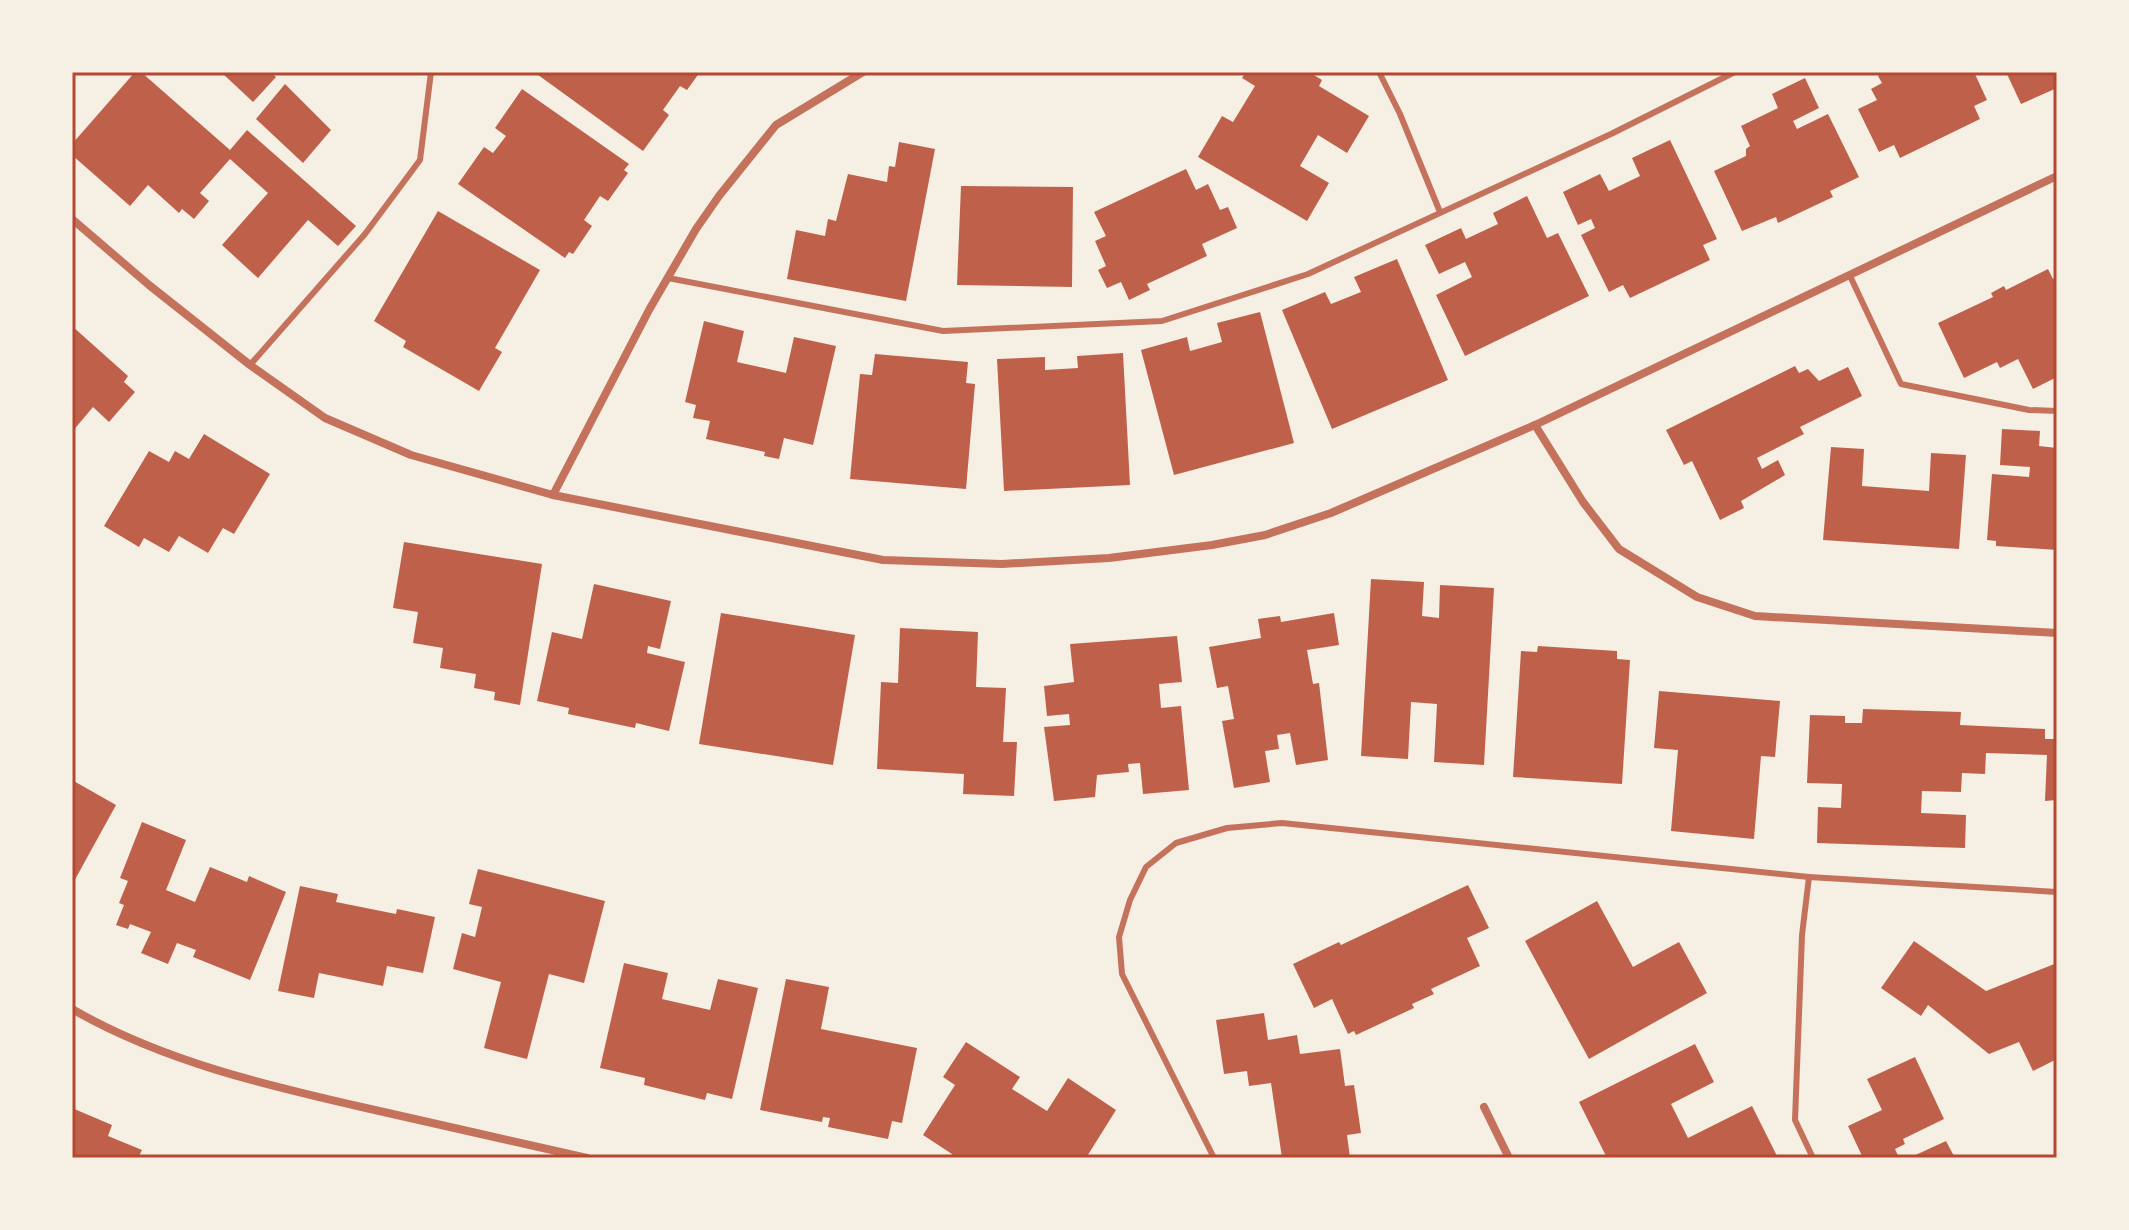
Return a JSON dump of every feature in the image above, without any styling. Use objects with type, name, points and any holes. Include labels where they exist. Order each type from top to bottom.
[{"type":"street","points":[[553,495],[668,278],[719,196],[776,125],[863,72]]},
{"type":"street","points":[[72,219],[250,365],[325,418],[411,455],[553,495],[883,560],[1002,564],[1109,558],[1265,535],[1331,513],[1535,425],[2057,176]]},
{"type":"street","points":[[1535,425],[1583,502],[1619,549],[1697,597],[1755,616],[2057,633]]},
{"type":"street","points":[[72,1009],[110,1031],[195,1064],[256,1082],[587,1158]]},
{"type":"street","points":[[1484,1107],[1509,1158]]},
{"type":"lane","points":[[250,365],[365,234],[420,160],[431,72]]},
{"type":"lane","points":[[1379,72],[1400,114],[1440,212]]},
{"type":"lane","points":[[668,278],[943,331],[1162,321],[1308,274],[1611,134],[1735,72]]},
{"type":"lane","points":[[1850,276],[1901,384],[2029,410],[2057,411]]},
{"type":"lane","points":[[1214,1158],[1122,974],[1119,937],[1130,900],[1146,867],[1176,843],[1227,828],[1282,823],[1809,877],[2057,892]]},
{"type":"lane","points":[[1809,877],[1802,935],[1795,1120],[1813,1158]]},
{"type":"building","points":[[135,72],[141,72],[230,150],[247,130],[356,226],[338,246],[308,220],[258,278],[222,245],[268,193],[230,159],[200,193],[209,201],[194,219],[182,209],[179,213],[148,185],[130,206],[72,155],[72,144]]},
{"type":"building","points":[[221,72],[270,72],[276,77],[253,102]]},
{"type":"building","points":[[534,72],[700,72],[687,90],[680,86],[663,110],[669,115],[643,151]]},
{"type":"building","points":[[1246,72],[1309,72],[1322,80],[1319,86],[1369,116],[1347,153],[1318,135],[1300,166],[1329,183],[1307,221],[1198,157],[1222,116],[1233,122],[1255,86],[1242,78]]},
{"type":"building","points":[[1882,72],[1974,72],[1987,100],[1974,106],[1980,119],[1900,158],[1894,145],[1879,152],[1858,109],[1877,100],[1871,89],[1882,83],[1878,76]]},
{"type":"building","points":[[2006,72],[2057,72],[2057,88],[2021,104]]},
{"type":"building","points":[[1805,78],[1819,108],[1793,121],[1797,129],[1828,114],[1859,177],[1830,191],[1833,197],[1778,223],[1776,217],[1742,231],[1714,171],[1746,156],[1746,149],[1750,146],[1741,126],[1778,108],[1772,94]]},
{"type":"building","points":[[285,84],[331,130],[303,163],[256,119]]},
{"type":"building","points":[[522,89],[629,164],[624,170],[628,173],[608,201],[600,196],[584,220],[592,226],[573,254],[569,252],[565,258],[458,184],[484,147],[493,153],[506,136],[495,128]]},
{"type":"building","points":[[1670,140],[1717,239],[1703,245],[1710,260],[1630,298],[1623,285],[1609,292],[1581,235],[1595,228],[1591,219],[1578,225],[1563,192],[1600,174],[1609,191],[1640,176],[1632,158]]},
{"type":"building","points":[[899,142],[935,149],[906,301],[787,279],[796,230],[825,236],[828,219],[836,221],[848,174],[887,182],[889,166],[895,167]]},
{"type":"building","points":[[1186,169],[1196,190],[1208,184],[1220,210],[1228,207],[1237,228],[1202,244],[1207,256],[1147,284],[1150,290],[1129,300],[1121,282],[1107,288],[1098,270],[1106,266],[1095,241],[1106,236],[1094,212]]},
{"type":"building","points":[[961,186],[1073,187],[1072,287],[957,285]]},
{"type":"building","points":[[1527,196],[1547,238],[1558,233],[1589,296],[1465,356],[1436,295],[1472,277],[1465,262],[1439,274],[1425,245],[1461,228],[1466,239],[1498,224],[1493,213]]},
{"type":"building","points":[[438,211],[540,270],[495,348],[502,352],[479,391],[403,347],[406,341],[374,321]]},
{"type":"building","points":[[1397,259],[1448,380],[1332,429],[1282,310],[1325,292],[1331,304],[1361,292],[1354,277]]},
{"type":"building","points":[[2048,269],[2053,279],[2057,277],[2057,377],[2033,389],[2018,359],[2000,368],[1997,362],[1964,378],[1938,323],[1993,297],[1991,293],[2004,286],[2006,290]]},
{"type":"building","points":[[1260,312],[1294,443],[1174,475],[1141,350],[1187,337],[1190,351],[1222,342],[1217,323]]},
{"type":"building","points":[[704,321],[744,331],[737,362],[786,373],[794,337],[836,346],[813,445],[784,438],[779,459],[764,456],[765,452],[706,439],[710,421],[693,418],[696,405],[685,402]]},
{"type":"building","points":[[72,326],[128,376],[124,382],[135,392],[109,422],[93,407],[72,432]]},
{"type":"building","points":[[1123,353],[1130,485],[1004,491],[997,359],[1045,357],[1045,370],[1078,368],[1077,356]]},
{"type":"building","points":[[875,354],[968,362],[966,383],[975,384],[966,489],[850,479],[860,374],[872,375]]},
{"type":"building","points":[[1795,366],[1799,373],[1808,369],[1819,381],[1848,367],[1862,396],[1800,427],[1804,434],[1757,458],[1762,469],[1778,460],[1785,475],[1741,501],[1744,508],[1720,520],[1692,461],[1684,465],[1666,430]]},
{"type":"building","points":[[2002,429],[2040,431],[2039,446],[2057,448],[2057,550],[1996,546],[1996,541],[1987,540],[1992,474],[2029,477],[2030,467],[2000,465]]},
{"type":"building","points":[[204,434],[270,474],[234,534],[223,528],[208,553],[179,536],[169,552],[144,538],[139,547],[104,526],[149,451],[169,462],[175,451],[189,459]]},
{"type":"building","points":[[1831,447],[1864,449],[1862,486],[1929,491],[1931,453],[1966,455],[1959,549],[1823,540]]},
{"type":"building","points":[[404,542],[542,564],[520,705],[494,700],[495,692],[474,688],[476,674],[440,668],[443,648],[413,643],[418,612],[393,608]]},
{"type":"building","points":[[1371,579],[1424,582],[1422,616],[1439,618],[1440,585],[1494,588],[1484,765],[1434,762],[1437,704],[1411,702],[1408,759],[1361,756]]},
{"type":"building","points":[[594,584],[671,601],[660,649],[648,646],[647,653],[685,662],[669,731],[636,723],[635,728],[568,714],[569,708],[537,701],[552,632],[582,639]]},
{"type":"building","points":[[721,613],[855,635],[833,765],[699,744]]},
{"type":"building","points":[[1334,613],[1339,645],[1307,650],[1313,684],[1319,683],[1328,760],[1296,765],[1290,733],[1277,735],[1279,749],[1265,751],[1270,782],[1234,788],[1222,721],[1234,719],[1228,686],[1217,688],[1209,647],[1261,638],[1258,619],[1280,616],[1281,622]]},
{"type":"building","points":[[900,628],[978,632],[976,687],[1006,688],[1003,742],[1017,742],[1014,796],[963,794],[964,774],[877,769],[881,682],[898,683]]},
{"type":"building","points":[[1177,636],[1182,682],[1159,684],[1161,708],[1181,706],[1189,790],[1143,794],[1140,763],[1128,764],[1129,772],[1097,775],[1095,797],[1054,801],[1044,727],[1070,725],[1069,714],[1047,716],[1044,686],[1074,682],[1070,644]]},
{"type":"building","points":[[1538,646],[1617,651],[1617,659],[1630,660],[1622,784],[1513,777],[1521,651],[1537,652]]},
{"type":"building","points":[[1659,691],[1780,701],[1775,757],[1761,756],[1754,839],[1671,831],[1678,750],[1654,748]]},
{"type":"building","points":[[1863,709],[1961,712],[1960,725],[2045,729],[2045,739],[2057,739],[2057,800],[2045,801],[2047,755],[1986,753],[1985,774],[1962,773],[1961,792],[1922,791],[1921,813],[1966,815],[1965,848],[1817,843],[1818,807],[1841,808],[1842,784],[1807,783],[1810,715],[1845,716],[1845,723],[1862,723]]},
{"type":"building","points":[[72,780],[116,805],[72,885]]},
{"type":"building","points":[[142,822],[186,840],[166,890],[195,902],[210,867],[247,882],[249,876],[286,892],[250,980],[193,957],[196,950],[177,943],[168,964],[141,953],[151,932],[130,924],[128,929],[116,925],[124,905],[119,903],[128,881],[120,878]]},
{"type":"building","points":[[478,869],[605,901],[584,983],[549,974],[527,1059],[484,1048],[501,982],[453,969],[462,933],[475,937],[482,907],[469,904]]},
{"type":"building","points":[[1468,885],[1489,928],[1467,938],[1480,966],[1431,989],[1434,994],[1412,1004],[1414,1008],[1356,1035],[1354,1031],[1348,1034],[1332,999],[1314,1008],[1293,964],[1339,942],[1341,945]]},
{"type":"building","points":[[300,886],[338,894],[336,902],[396,914],[397,909],[435,917],[423,973],[387,966],[383,986],[319,973],[314,998],[278,991]]},
{"type":"building","points":[[1597,901],[1633,967],[1679,942],[1707,993],[1589,1059],[1525,941]]},
{"type":"building","points":[[1914,941],[1986,991],[2057,963],[2057,1059],[2033,1071],[2019,1042],[1989,1054],[1928,1005],[1921,1016],[1881,988]]},
{"type":"building","points":[[624,963],[668,973],[662,999],[710,1010],[718,979],[758,988],[732,1099],[707,1093],[705,1100],[644,1085],[645,1078],[600,1068]]},
{"type":"building","points":[[786,979],[829,987],[821,1029],[917,1048],[902,1123],[892,1121],[888,1139],[828,1127],[830,1118],[823,1117],[822,1122],[760,1110]]},
{"type":"building","points":[[1264,1013],[1268,1040],[1297,1035],[1300,1054],[1340,1049],[1345,1086],[1354,1085],[1361,1133],[1347,1135],[1350,1158],[1282,1158],[1271,1083],[1249,1086],[1247,1071],[1224,1074],[1216,1020]]},
{"type":"building","points":[[966,1042],[1020,1077],[1012,1089],[1047,1111],[1068,1078],[1116,1110],[1086,1158],[950,1158],[952,1154],[923,1135],[955,1085],[943,1077]]},
{"type":"building","points":[[1695,1044],[1714,1082],[1671,1104],[1688,1138],[1752,1106],[1778,1158],[1607,1158],[1579,1102]]},
{"type":"building","points":[[1915,1057],[1944,1119],[1903,1139],[1905,1144],[1895,1149],[1899,1158],[1863,1158],[1848,1126],[1882,1110],[1867,1079]]},
{"type":"building","points":[[72,1108],[112,1125],[108,1136],[142,1150],[138,1158],[72,1158]]},
{"type":"building","points":[[1946,1141],[1955,1158],[1909,1158]]}]
